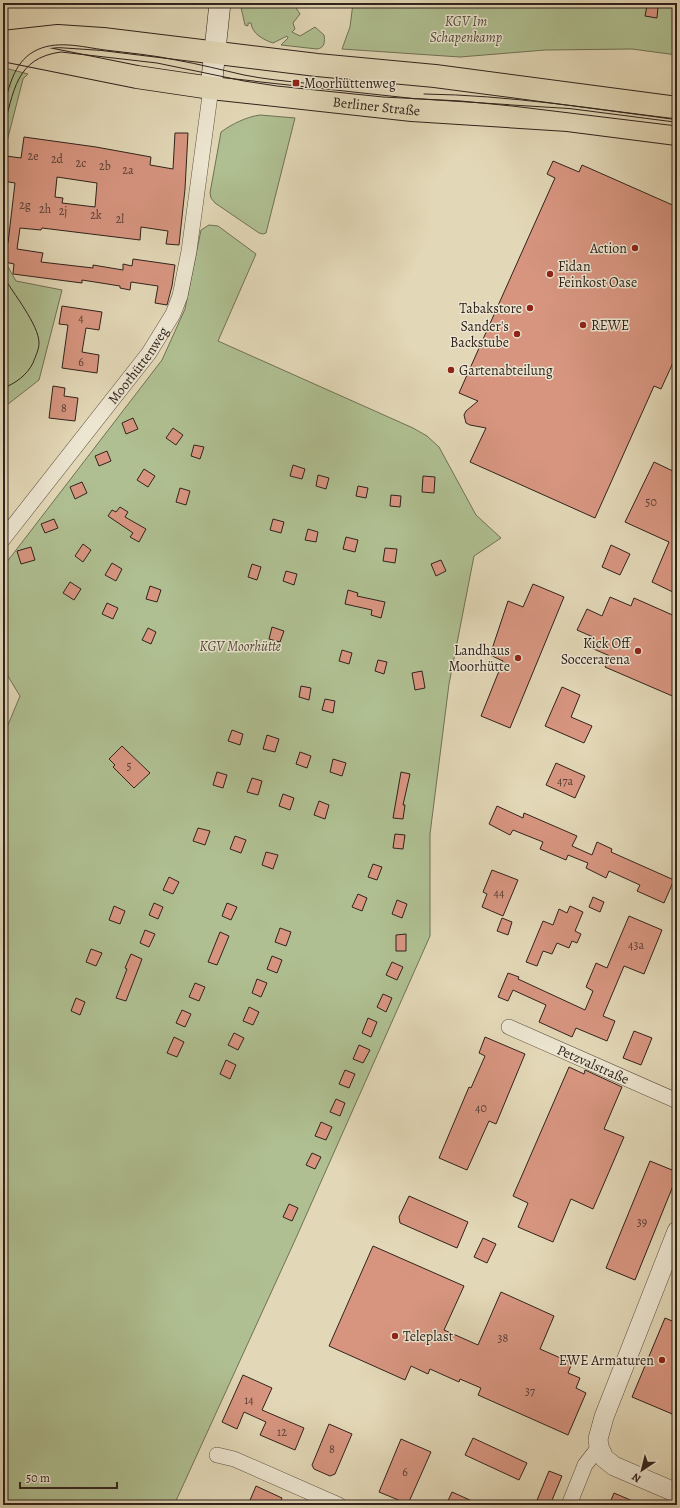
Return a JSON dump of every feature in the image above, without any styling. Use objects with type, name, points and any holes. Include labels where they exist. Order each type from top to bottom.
[{"type":"main road","points":[[211,88],[220,3]]},
{"type":"main road","name":"Berliner Straße","points":[[6,46],[51,36],[70,36],[317,65],[435,76],[677,108]]},
{"type":"main road","name":"Berliner Straße","points":[[6,46],[137,76],[211,88],[412,110],[568,120],[677,134]]},
{"type":"street","name":"Moorhüttenweg","points":[[3,539],[149,353],[173,314],[180,296],[189,251],[211,88]]},
{"type":"street","name":"Petzvalstraße","points":[[509,1027],[677,1101]]},
{"type":"street","points":[[677,1231],[598,1435],[598,1447],[604,1458],[614,1466],[677,1493]]},
{"type":"street","points":[[569,1505],[585,1465],[598,1447]]},
{"type":"street","points":[[217,1455],[234,1459],[339,1505]]},
{"type":"green space","points":[[240,3],[293,3],[300,14],[293,23],[295,29],[292,32],[300,36],[315,27],[324,35],[323,46],[317,49],[281,45],[288,38],[287,36],[273,43],[266,40],[256,33],[251,23],[248,23],[248,26],[245,25]]},
{"type":"green space","name":"KGV Im Schapenkamp","points":[[353,3],[677,3],[677,55],[632,49],[545,50],[460,57],[342,49],[350,27]]},
{"type":"green space","points":[[5,68],[28,74],[23,79],[3,157],[3,76]]},
{"type":"green space","points":[[260,115],[295,118],[266,233],[263,234],[259,233],[215,203],[211,198],[210,193],[221,132],[239,121]]},
{"type":"green space","name":"KGV Moorhütte","points":[[209,225],[218,226],[256,254],[218,341],[413,428],[427,436],[439,447],[476,515],[501,538],[474,556],[449,684],[430,834],[430,936],[296,1238],[174,1505],[3,1505],[3,737],[20,696],[3,668],[3,567],[162,360],[185,309],[201,230]]},
{"type":"green space","points":[[3,258],[16,281],[62,290],[39,380],[3,408]]},
{"type":"building","points":[[647,6],[658,7],[657,18],[645,16]]},
{"type":"building","points":[[175,133],[188,133],[185,189],[179,245],[166,244],[168,231],[141,227],[140,240],[42,228],[41,230],[20,228],[17,249],[43,253],[41,262],[93,268],[93,265],[123,270],[123,264],[132,266],[133,259],[175,265],[167,305],[155,303],[158,286],[131,282],[130,290],[120,288],[120,286],[82,280],[82,283],[13,274],[14,264],[5,262],[15,183],[3,181],[3,167],[5,167],[6,156],[21,158],[24,137],[96,147],[151,157],[150,165],[173,169]],"holes":[[[57,177],[97,183],[95,207],[62,203],[63,198],[55,197]]]},
{"type":"building","name":"REWE","points":[[553,161],[579,172],[582,165],[677,207],[677,354],[661,389],[654,386],[595,518],[470,462],[486,428],[466,423],[464,415],[466,411],[478,401],[459,393],[555,178],[547,174]]},
{"type":"building","points":[[62,306],[102,312],[99,330],[86,328],[82,352],[99,355],[97,373],[62,368],[68,325],[59,324]]},
{"type":"building","points":[[53,386],[65,388],[64,396],[78,398],[75,421],[49,418]]},
{"type":"building","points":[[133,418],[138,429],[126,434],[122,423]]},
{"type":"building","points":[[173,428],[183,435],[176,445],[166,438]]},
{"type":"building","points":[[194,445],[204,447],[200,459],[191,456]]},
{"type":"building","points":[[107,451],[111,461],[99,466],[95,456]]},
{"type":"building","points":[[654,462],[677,473],[677,594],[652,582],[669,542],[625,522]]},
{"type":"building","points":[[293,465],[305,469],[302,479],[290,476]]},
{"type":"building","points":[[144,469],[155,476],[148,487],[137,480]]},
{"type":"building","points":[[318,475],[329,478],[326,489],[316,486]]},
{"type":"building","points":[[423,476],[435,477],[434,493],[422,492]]},
{"type":"building","points":[[82,482],[87,493],[75,499],[70,487]]},
{"type":"building","points":[[358,486],[368,488],[366,498],[356,496]]},
{"type":"building","points":[[180,488],[190,491],[186,505],[176,502]]},
{"type":"building","points":[[391,495],[401,496],[400,507],[390,506]]},
{"type":"building","points":[[120,507],[128,512],[125,517],[146,529],[139,542],[130,537],[133,533],[108,516],[112,510],[116,512]]},
{"type":"building","points":[[54,519],[58,528],[45,533],[41,524]]},
{"type":"building","points":[[273,519],[284,522],[281,533],[270,530]]},
{"type":"building","points":[[308,529],[318,532],[316,542],[305,540]]},
{"type":"building","points":[[346,537],[358,540],[355,552],[343,549]]},
{"type":"building","points":[[83,544],[91,550],[83,562],[75,556]]},
{"type":"building","points":[[611,545],[630,554],[620,575],[602,567]]},
{"type":"building","points":[[31,547],[35,560],[21,564],[17,551]]},
{"type":"building","points":[[385,548],[397,549],[395,563],[383,561]]},
{"type":"building","points":[[441,560],[446,571],[436,576],[431,564]]},
{"type":"building","points":[[112,563],[122,569],[116,581],[105,575]]},
{"type":"building","points":[[252,564],[261,567],[257,580],[248,577]]},
{"type":"building","points":[[286,571],[297,574],[294,585],[283,581]]},
{"type":"building","points":[[70,582],[81,589],[74,600],[63,593]]},
{"type":"building","name":"Landhaus Moorhütte","points":[[533,584],[564,597],[510,728],[481,716],[503,661],[490,655],[508,601],[523,607]]},
{"type":"building","points":[[150,586],[161,590],[157,602],[146,599]]},
{"type":"building","points":[[348,590],[358,593],[357,596],[385,602],[381,618],[371,615],[372,610],[345,604]]},
{"type":"building","name":"Kick Off Soccerarena","points":[[610,597],[631,606],[634,598],[677,617],[677,698],[605,667],[610,656],[589,647],[593,637],[577,630],[587,609],[602,616]]},
{"type":"building","points":[[107,603],[118,608],[113,619],[102,614]]},
{"type":"building","points":[[272,627],[284,631],[280,642],[269,639]]},
{"type":"building","points":[[148,628],[156,632],[151,644],[142,640]]},
{"type":"building","points":[[342,650],[352,653],[349,664],[339,661]]},
{"type":"building","points":[[378,660],[387,662],[384,674],[375,671]]},
{"type":"building","points":[[422,671],[425,688],[415,690],[412,673]]},
{"type":"building","points":[[301,686],[311,688],[309,700],[299,697]]},
{"type":"building","points":[[562,687],[580,695],[571,717],[592,726],[584,743],[545,726]]},
{"type":"building","points":[[325,699],[335,701],[333,713],[322,710]]},
{"type":"building","points":[[232,730],[243,734],[240,745],[228,741]]},
{"type":"building","points":[[267,735],[279,739],[275,752],[263,749]]},
{"type":"building","points":[[122,746],[150,773],[134,788],[113,767],[115,765],[109,759]]},
{"type":"building","points":[[300,752],[311,756],[307,768],[296,764]]},
{"type":"building","points":[[333,759],[346,763],[342,776],[330,772]]},
{"type":"building","points":[[556,763],[585,776],[575,798],[546,785]]},
{"type":"building","points":[[217,772],[227,775],[223,788],[213,785]]},
{"type":"building","points":[[401,772],[410,774],[403,805],[405,805],[403,819],[393,818]]},
{"type":"building","points":[[252,778],[262,781],[258,795],[247,792]]},
{"type":"building","points":[[283,794],[294,798],[290,810],[279,806]]},
{"type":"building","points":[[319,801],[329,805],[325,819],[314,815]]},
{"type":"building","points":[[497,806],[523,818],[524,813],[577,836],[572,846],[592,855],[597,842],[612,849],[611,852],[674,880],[664,903],[637,891],[640,885],[609,871],[606,878],[586,868],[588,863],[568,855],[566,860],[540,849],[543,842],[513,830],[510,835],[489,824]]},
{"type":"building","points":[[198,828],[210,831],[205,845],[193,841]]},
{"type":"building","points":[[395,834],[405,835],[403,849],[393,848]]},
{"type":"building","points":[[235,836],[246,840],[241,853],[230,849]]},
{"type":"building","points":[[266,852],[278,855],[273,869],[262,865]]},
{"type":"building","points":[[373,864],[382,867],[377,880],[368,877]]},
{"type":"building","points":[[492,870],[518,880],[503,916],[482,907],[487,894],[483,892]]},
{"type":"building","points":[[169,877],[179,882],[173,894],[163,890]]},
{"type":"building","points":[[358,894],[367,898],[362,911],[352,907]]},
{"type":"building","points":[[593,897],[604,902],[600,912],[589,907]]},
{"type":"building","points":[[397,900],[407,904],[402,918],[392,914]]},
{"type":"building","points":[[154,903],[163,907],[158,919],[149,915]]},
{"type":"building","points":[[227,903],[237,907],[231,920],[222,916]]},
{"type":"building","points":[[114,906],[125,911],[120,924],[109,920]]},
{"type":"building","points":[[570,906],[583,912],[575,931],[581,934],[577,943],[572,941],[569,948],[557,943],[552,954],[543,951],[537,966],[526,962],[543,921],[553,925],[559,909],[567,913]]},
{"type":"building","points":[[629,916],[662,930],[644,974],[624,966],[603,1016],[615,1021],[607,1041],[576,1028],[572,1037],[539,1022],[546,1005],[513,990],[508,1001],[498,997],[508,973],[585,1010],[593,991],[586,987],[596,963],[607,968]]},
{"type":"building","points":[[502,918],[512,922],[508,935],[497,931]]},
{"type":"building","points":[[280,928],[291,932],[286,946],[275,942]]},
{"type":"building","points":[[145,930],[155,934],[149,947],[140,943]]},
{"type":"building","points":[[220,932],[229,936],[217,965],[208,962]]},
{"type":"building","points":[[406,934],[406,951],[396,951],[396,935]]},
{"type":"building","points":[[91,949],[102,953],[96,966],[86,962]]},
{"type":"building","points":[[131,954],[142,959],[126,1001],[116,998]]},
{"type":"building","points":[[272,956],[282,960],[277,973],[267,969]]},
{"type":"building","points":[[392,962],[403,967],[397,980],[386,975]]},
{"type":"building","points":[[257,979],[267,983],[261,997],[252,993]]},
{"type":"building","points":[[195,983],[205,987],[199,1001],[189,997]]},
{"type":"building","points":[[383,994],[392,998],[386,1012],[377,1007]]},
{"type":"building","points":[[76,998],[85,1002],[80,1015],[71,1011]]},
{"type":"building","points":[[249,1007],[259,1012],[253,1025],[243,1021]]},
{"type":"building","points":[[182,1010],[191,1014],[185,1027],[176,1023]]},
{"type":"building","points":[[368,1018],[377,1022],[371,1037],[362,1033]]},
{"type":"building","points":[[634,1031],[652,1038],[641,1065],[623,1058]]},
{"type":"building","points":[[234,1033],[244,1038],[238,1050],[228,1045]]},
{"type":"building","points":[[174,1037],[184,1042],[177,1057],[167,1053]]},
{"type":"building","points":[[485,1037],[525,1054],[496,1124],[489,1121],[467,1170],[439,1158],[469,1087],[471,1088],[485,1056],[479,1053]]},
{"type":"building","points":[[359,1045],[370,1050],[363,1063],[353,1059]]},
{"type":"building","points":[[226,1060],[236,1065],[230,1079],[220,1074]]},
{"type":"building","points":[[569,1067],[584,1074],[585,1070],[622,1087],[604,1129],[624,1137],[593,1209],[571,1199],[553,1242],[518,1227],[528,1203],[513,1196]]},
{"type":"building","points":[[345,1070],[355,1074],[349,1088],[339,1084]]},
{"type":"building","points":[[336,1099],[345,1103],[340,1116],[330,1112]]},
{"type":"building","points":[[321,1122],[332,1127],[326,1140],[315,1136]]},
{"type":"building","points":[[312,1153],[321,1157],[315,1169],[306,1165]]},
{"type":"building","points":[[650,1161],[677,1172],[677,1176],[635,1280],[606,1268]]},
{"type":"building","points":[[409,1196],[468,1222],[457,1248],[400,1223],[399,1217]]},
{"type":"building","points":[[289,1204],[298,1208],[292,1221],[283,1217]]},
{"type":"building","points":[[483,1238],[496,1244],[487,1263],[474,1257]]},
{"type":"building","name":"Teleplast","points":[[373,1246],[464,1286],[444,1330],[478,1345],[501,1292],[554,1316],[540,1349],[572,1363],[568,1373],[580,1378],[576,1388],[586,1393],[568,1435],[478,1395],[481,1388],[460,1379],[459,1382],[430,1369],[428,1374],[411,1366],[405,1380],[329,1346]]},
{"type":"building","name":"EWE Armaturen","points":[[665,1318],[677,1323],[677,1416],[632,1397]]},
{"type":"building","points":[[243,1375],[272,1388],[262,1410],[304,1428],[295,1450],[260,1435],[266,1422],[244,1412],[237,1429],[222,1422]]},
{"type":"building","points":[[329,1424],[352,1434],[335,1474],[330,1476],[314,1469],[312,1465]]},
{"type":"building","points":[[473,1438],[527,1463],[519,1480],[465,1455]]},
{"type":"building","points":[[401,1439],[431,1452],[408,1504],[379,1492]]},
{"type":"building","points":[[549,1471],[562,1476],[550,1505],[535,1505]]},
{"type":"building","points":[[256,1486],[282,1498],[279,1505],[248,1505]]},
{"type":"building","points":[[452,1492],[481,1505],[446,1505]]},
{"type":"building","points":[[614,1493],[642,1505],[609,1505]]},
{"type":"tram line","points":[[3,109],[16,70],[26,57],[41,48],[59,45],[78,46],[159,57],[274,80],[304,83]]},
{"type":"tram line","points":[[3,130],[14,90],[25,69],[34,61],[61,52],[157,63],[244,81],[277,86],[383,97],[461,101],[512,106],[677,126]]},
{"type":"tram line","points":[[424,94],[519,100],[677,119]]},
{"type":"tram line","points":[[3,276],[35,327],[39,343],[38,351],[33,363],[24,375],[12,384],[3,388]]},
{"type":"place","name":"Moorhüttenweg","points":[[296,83]]},
{"type":"place","name":"Action","points":[[635,248]]},
{"type":"place","name":"Fidan Feinkost Oase","points":[[550,274]]},
{"type":"place","name":"Tabakstore","points":[[530,308]]},
{"type":"place","name":"REWE","points":[[583,325]]},
{"type":"place","name":"Sander's Backstube","points":[[517,334]]},
{"type":"place","name":"Gartenabteilung","points":[[451,370]]},
{"type":"place","name":"Kick Off Soccerarena","points":[[638,651]]},
{"type":"place","name":"Landhaus Moorhütte","points":[[518,658]]},
{"type":"place","name":"Teleplast","points":[[395,1336]]},
{"type":"place","name":"EWE Armaturen","points":[[662,1360]]}]
